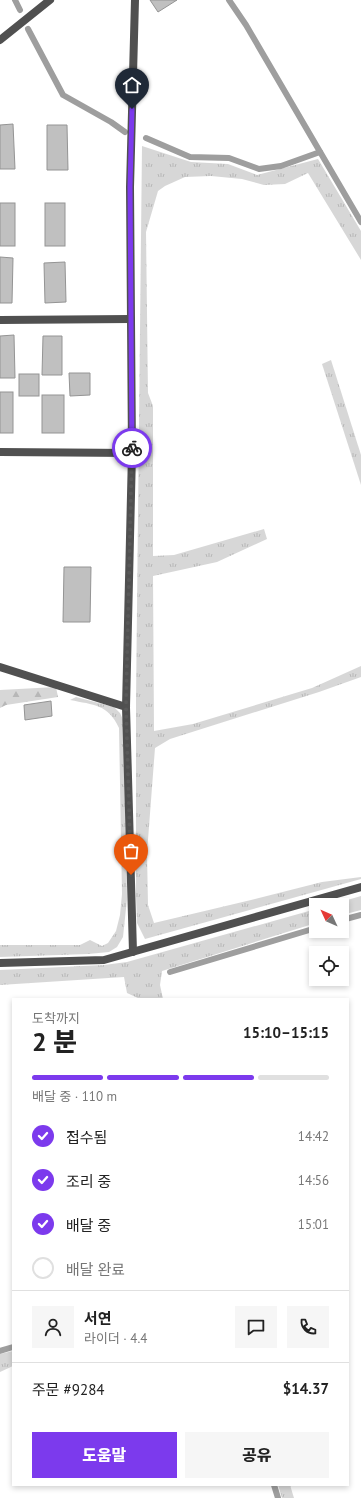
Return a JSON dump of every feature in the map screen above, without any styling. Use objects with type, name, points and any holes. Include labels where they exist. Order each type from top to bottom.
[{"type":"street","points":[[0,40],[50,0]]},
{"type":"street","points":[[132,952],[126,706],[132,454],[130,187],[134,0]]},
{"type":"street","points":[[0,320],[131,320]]},
{"type":"street","points":[[0,452],[132,454]]},
{"type":"street","points":[[0,667],[126,706]]},
{"type":"street","points":[[0,963],[104,960],[361,887]]},
{"type":"green space","points":[[142,146],[191,162],[228,164],[257,175],[318,159],[361,231],[361,260],[308,173],[285,184],[264,185],[242,179],[211,176],[185,177],[165,186],[158,191],[146,232],[148,393],[153,406],[153,556],[174,555],[264,529],[267,539],[217,562],[153,576],[154,731],[193,724],[312,688],[361,666],[361,677],[319,692],[170,739],[155,748],[147,853],[148,905],[154,923],[322,882],[361,877],[361,879],[145,939],[137,923],[136,897],[136,700]]},
{"type":"green space","points":[[331,360],[361,455],[361,485],[322,364]]},
{"type":"green space","points":[[56,687],[58,697],[6,705],[0,708],[0,690]]},
{"type":"green space","points":[[76,697],[114,707],[120,713],[124,722],[127,899],[123,937],[117,947],[109,952],[0,957],[0,945],[80,945],[90,940],[102,946],[108,943],[116,931],[120,915],[122,894],[119,728],[115,720],[105,710],[93,705],[70,700]]},
{"type":"green space","points":[[361,896],[361,910],[349,913],[349,899]]},
{"type":"green space","points":[[309,911],[309,925],[162,971],[160,985],[163,998],[138,998],[127,993],[124,977],[0,985],[0,970],[104,965],[127,962]]},
{"type":"green space","points":[[12,1351],[12,1366],[0,1372],[0,1354]]},
{"type":"green space","points":[[278,1486],[290,1486],[294,1498],[282,1498]]},
{"type":"building","points":[[150,0],[177,0],[158,12]]},
{"type":"building","points":[[13,124],[15,169],[0,169],[0,125]]},
{"type":"building","points":[[47,125],[67,125],[68,170],[47,170]]},
{"type":"building","points":[[0,203],[15,203],[15,246],[0,246]]},
{"type":"building","points":[[45,203],[65,203],[65,246],[45,246]]},
{"type":"building","points":[[0,257],[13,258],[12,303],[0,303]]},
{"type":"building","points":[[65,262],[66,302],[45,303],[44,263]]},
{"type":"building","points":[[14,335],[15,378],[0,378],[0,336]]},
{"type":"building","points":[[43,336],[62,336],[62,375],[42,375]]},
{"type":"building","points":[[69,373],[90,373],[90,395],[70,396]]},
{"type":"building","points":[[19,374],[39,374],[39,396],[19,396]]},
{"type":"building","points":[[0,392],[13,392],[13,433],[0,433]]},
{"type":"building","points":[[42,395],[64,395],[64,433],[42,433]]},
{"type":"building","points":[[64,567],[91,567],[90,622],[63,622]]},
{"type":"building","points":[[51,701],[52,716],[25,720],[24,705]]},
{"type":"waterway","points":[[15,0],[20,10]]},
{"type":"waterway","points":[[229,0],[246,25],[361,222]]},
{"type":"waterway","points":[[28,29],[63,95],[111,122],[125,132]]},
{"type":"waterway","points":[[146,138],[190,157],[229,158],[259,169],[281,166],[320,152]]},
{"type":"waterway","points":[[349,918],[361,915]]},
{"type":"waterway","points":[[170,972],[309,930]]},
{"type":"waterway","points":[[0,1351],[12,1347]]},
{"type":"waterway","points":[[274,1486],[278,1498]]},
{"type":"way so far","points":[[131,875],[126,706],[132,448]]},
{"type":"route","points":[[132,109],[130,187],[132,448]]}]
